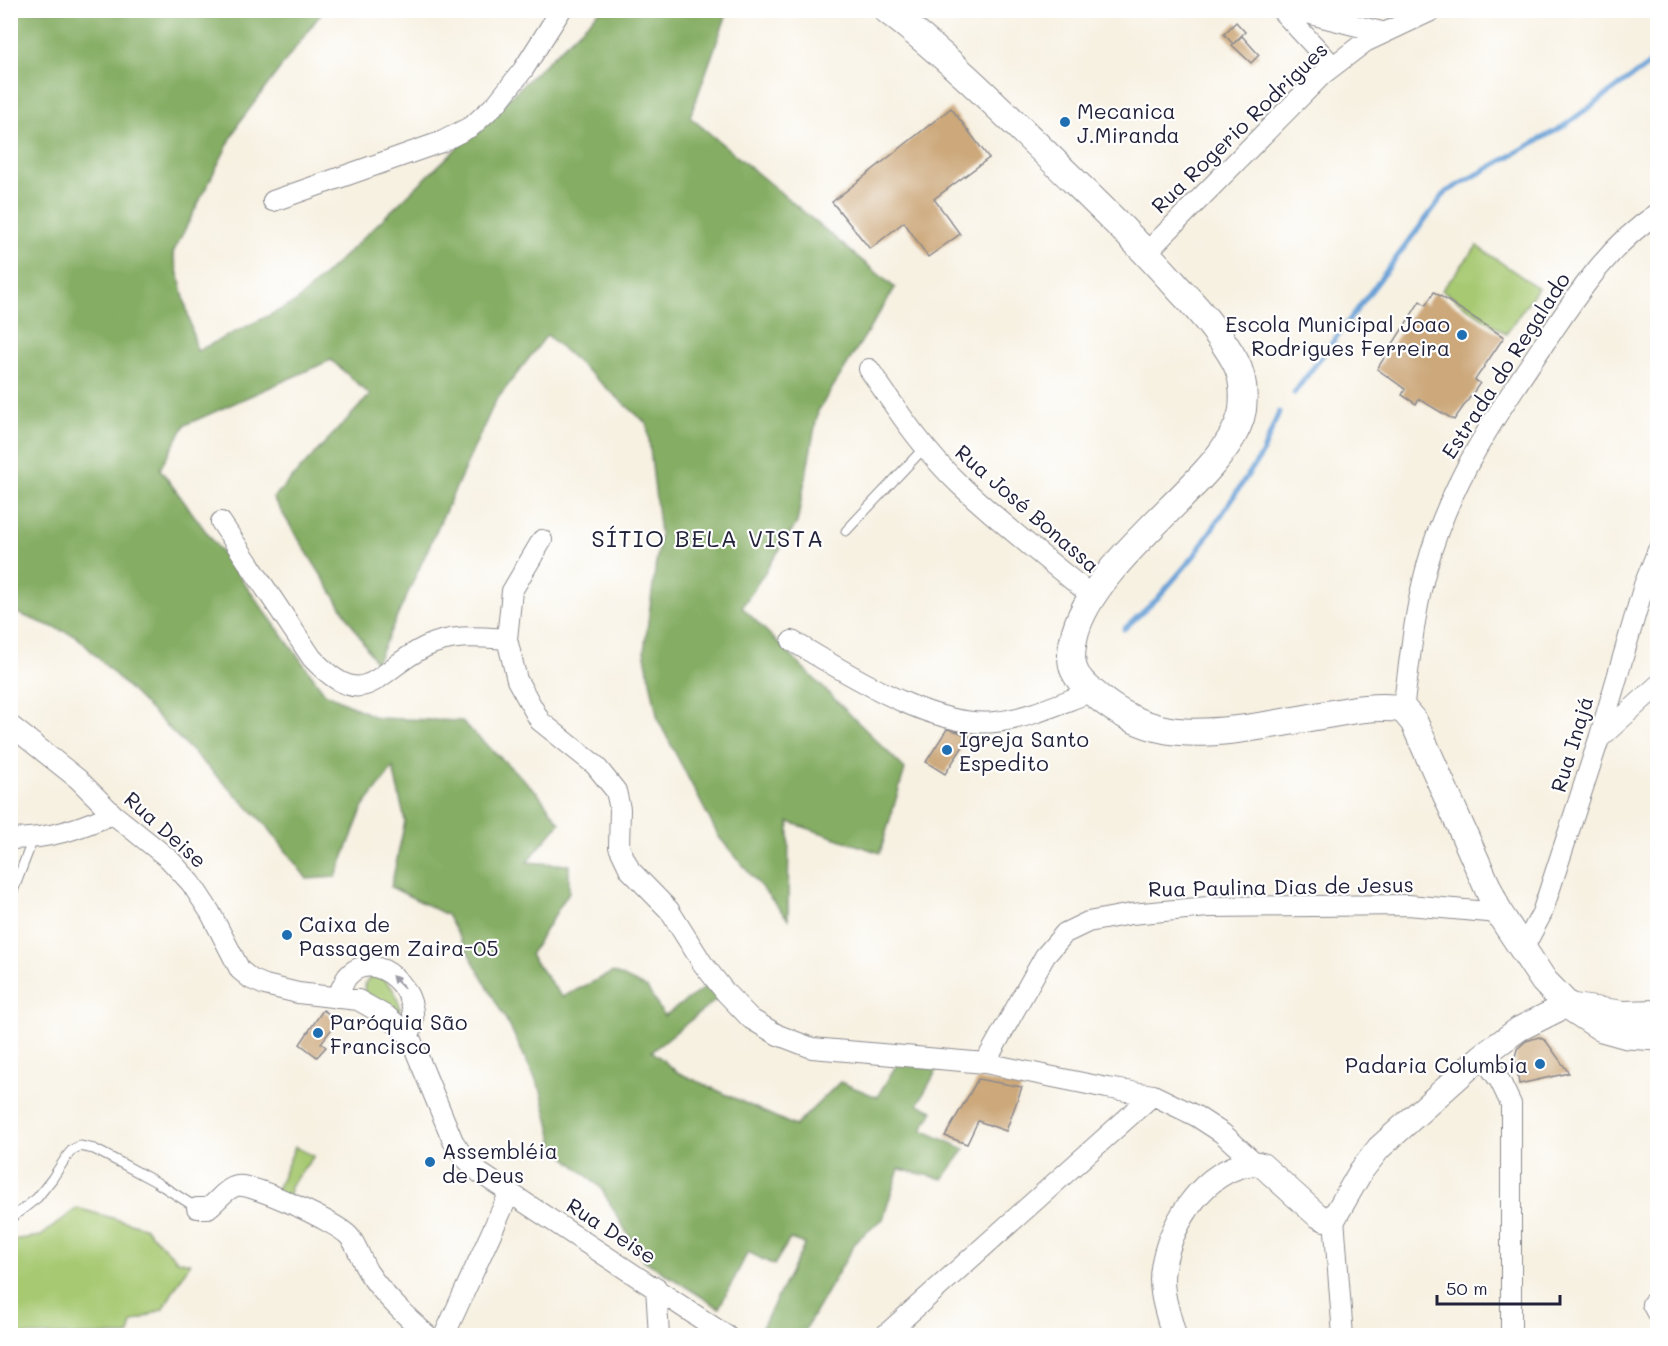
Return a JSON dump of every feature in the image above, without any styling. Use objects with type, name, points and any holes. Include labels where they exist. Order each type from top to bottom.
[{"type":"main road","points":[[887,10],[954,65],[1147,252],[1208,321],[1236,363],[1243,382],[1244,407],[1239,423],[1219,456],[1091,595],[1077,626],[1072,651],[1073,669],[1091,692],[1114,711],[1165,729],[1196,733],[1276,724],[1367,707],[1384,706],[1403,709],[1414,722],[1499,913],[1544,981],[1567,1005],[1602,1028],[1627,1035],[1658,1037]]},
{"type":"street","points":[[273,201],[441,142],[472,126],[498,103],[523,70],[561,10]]},
{"type":"street","points":[[1281,10],[1333,66]]},
{"type":"street","points":[[1295,10],[1386,33]]},
{"type":"street","name":"Rua Rogerio Rodrigues","points":[[1147,252],[1279,117],[1333,66],[1365,42],[1433,10]]},
{"type":"street","name":"Estrada do Regalado","points":[[1403,709],[1416,616],[1427,565],[1464,469],[1507,399],[1586,282],[1616,247],[1658,213]]},
{"type":"street","name":"Rua José Bonassa","points":[[869,369],[925,447],[959,484],[1040,555],[1091,595]]},
{"type":"street","points":[[220,522],[312,658],[328,675],[343,684],[354,687],[371,684],[424,647],[449,638],[472,636],[507,639]]},
{"type":"street","points":[[542,540],[512,591],[507,639],[517,680],[540,721],[595,765],[616,791],[620,808],[619,848],[630,870],[669,910],[704,964],[726,993],[751,1019],[778,1035],[812,1048],[985,1063],[1153,1095],[1173,1103],[1222,1133],[1254,1162],[1270,1171],[1317,1215],[1325,1219],[1334,1218]]},
{"type":"street","name":"Rua Inajá","points":[[1522,949],[1542,913],[1599,739],[1644,585],[1658,550]]},
{"type":"street","points":[[792,640],[856,679],[914,706],[969,722],[1015,719],[1091,692]]},
{"type":"street","points":[[1599,739],[1658,685]]},
{"type":"street","name":"Rua Deise","points":[[10,725],[78,779],[113,814],[170,859],[191,883],[210,912],[240,970],[251,979],[265,985],[298,993],[357,1000],[388,1017],[410,1035],[442,1116],[463,1156],[480,1173],[727,1335]]},
{"type":"street","points":[[10,839],[33,839],[64,833],[113,814]]},
{"type":"street","name":"Rua Paulina Dias de Jesus","points":[[985,1063],[1046,956],[1065,933],[1088,922],[1131,914],[1208,907],[1408,906],[1499,913]]},
{"type":"street","name":"Rua Deise","points":[[337,998],[347,977],[356,970],[366,967],[380,969],[393,975],[403,984],[413,1006],[413,1027],[410,1035]]},
{"type":"street","points":[[1343,1335],[1334,1218],[1361,1171],[1379,1148],[1482,1056],[1519,1029],[1567,1005],[1623,1013],[1658,1012]]},
{"type":"street","points":[[1482,1056],[1500,1080],[1510,1104],[1511,1335]]},
{"type":"street","points":[[884,1335],[1153,1095]]},
{"type":"street","points":[[1174,1335],[1163,1295],[1163,1270],[1168,1247],[1177,1227],[1209,1183],[1228,1171],[1254,1162]]},
{"type":"street","points":[[197,1208],[208,1208],[229,1189],[239,1186],[272,1196],[326,1219],[350,1236],[375,1282],[412,1322],[428,1335]]},
{"type":"street","points":[[444,1335],[510,1192]]},
{"type":"street","points":[[656,1287],[658,1335]]},
{"type":"lane","points":[[846,531],[925,447]]},
{"type":"lane","points":[[10,899],[33,839]]},
{"type":"lane","points":[[10,1219],[37,1198],[67,1156],[80,1146],[94,1149],[121,1163],[197,1208]]},
{"type":"green space","points":[[10,11],[323,11],[239,123],[173,253],[197,351],[296,302],[600,11],[728,11],[690,117],[895,288],[818,411],[797,523],[742,607],[905,769],[880,853],[789,822],[788,919],[719,837],[658,720],[644,651],[660,534],[647,424],[547,335],[495,402],[376,663],[273,498],[370,395],[331,360],[185,425],[160,469],[325,693],[377,718],[461,721],[537,792],[560,823],[527,862],[569,865],[569,892],[530,955],[562,997],[613,972],[647,988],[664,1016],[710,984],[721,996],[652,1051],[677,1072],[795,1126],[840,1082],[877,1097],[900,1059],[939,1066],[918,1104],[933,1111],[922,1130],[965,1149],[943,1179],[899,1169],[883,1219],[857,1240],[802,1335],[758,1335],[805,1244],[790,1239],[774,1265],[748,1252],[719,1308],[642,1259],[601,1188],[555,1148],[541,1091],[511,1029],[447,915],[391,887],[405,821],[393,768],[363,807],[336,877],[307,879],[267,826],[76,636],[11,611]]},
{"type":"green space","points":[[1477,246],[1538,288],[1506,334],[1442,290]]},
{"type":"green space","points":[[379,976],[395,992],[400,1014],[364,992],[365,984],[370,977]]},
{"type":"green space","points":[[295,1147],[314,1156],[290,1186],[289,1199],[274,1197]]},
{"type":"green space","points":[[77,1208],[144,1227],[177,1260],[190,1263],[163,1309],[132,1323],[129,1335],[11,1335],[11,1240],[41,1236]]},
{"type":"building","points":[[1236,22],[1245,32],[1233,44],[1224,34]]},
{"type":"building","points":[[1242,36],[1259,55],[1251,63],[1232,45]]},
{"type":"building","points":[[951,108],[989,158],[934,199],[960,234],[928,257],[904,222],[870,249],[832,202]]},
{"type":"building","points":[[1434,292],[1504,337],[1475,380],[1480,383],[1454,420],[1419,399],[1416,404],[1402,395],[1405,389],[1377,369],[1420,301],[1426,305]]},
{"type":"building","name":"Igreja Santo Espedito","points":[[947,729],[969,737],[945,774],[926,762]]},
{"type":"building","name":"Paróquia São Francisco","points":[[323,1010],[334,1017],[337,1022],[321,1043],[326,1047],[317,1057],[300,1044]]},
{"type":"building","name":"Padaria Columbia","points":[[1539,1037],[1546,1041],[1569,1073],[1519,1084],[1515,1057],[1517,1049],[1526,1041]]},
{"type":"building","points":[[978,1079],[1022,1087],[1006,1131],[978,1121],[967,1144],[945,1136]]},
{"type":"waterway","points":[[1294,393],[1446,192],[1562,127],[1658,58]]},
{"type":"waterway","points":[[1124,629],[1157,599],[1194,556],[1262,454],[1279,412]]},
{"type":"place","name":"Mecanica J.Miranda","points":[[1065,122]]},
{"type":"place","name":"Escola Municipal Joao Rodrigues Ferreira","points":[[1462,335]]},
{"type":"place","name":"Igreja Santo Espedito","points":[[947,750]]},
{"type":"place","name":"Caixa de Passagem Zaira-05","points":[[287,935]]},
{"type":"place","name":"Paróquia São Francisco","points":[[318,1033]]},
{"type":"place","name":"Padaria Columbia","points":[[1540,1064]]},
{"type":"place","name":"Assembléia de Deus","points":[[430,1162]]},
{"type":"district","name":"SÍTIO BELA VISTA","points":[[708,537]]}]
